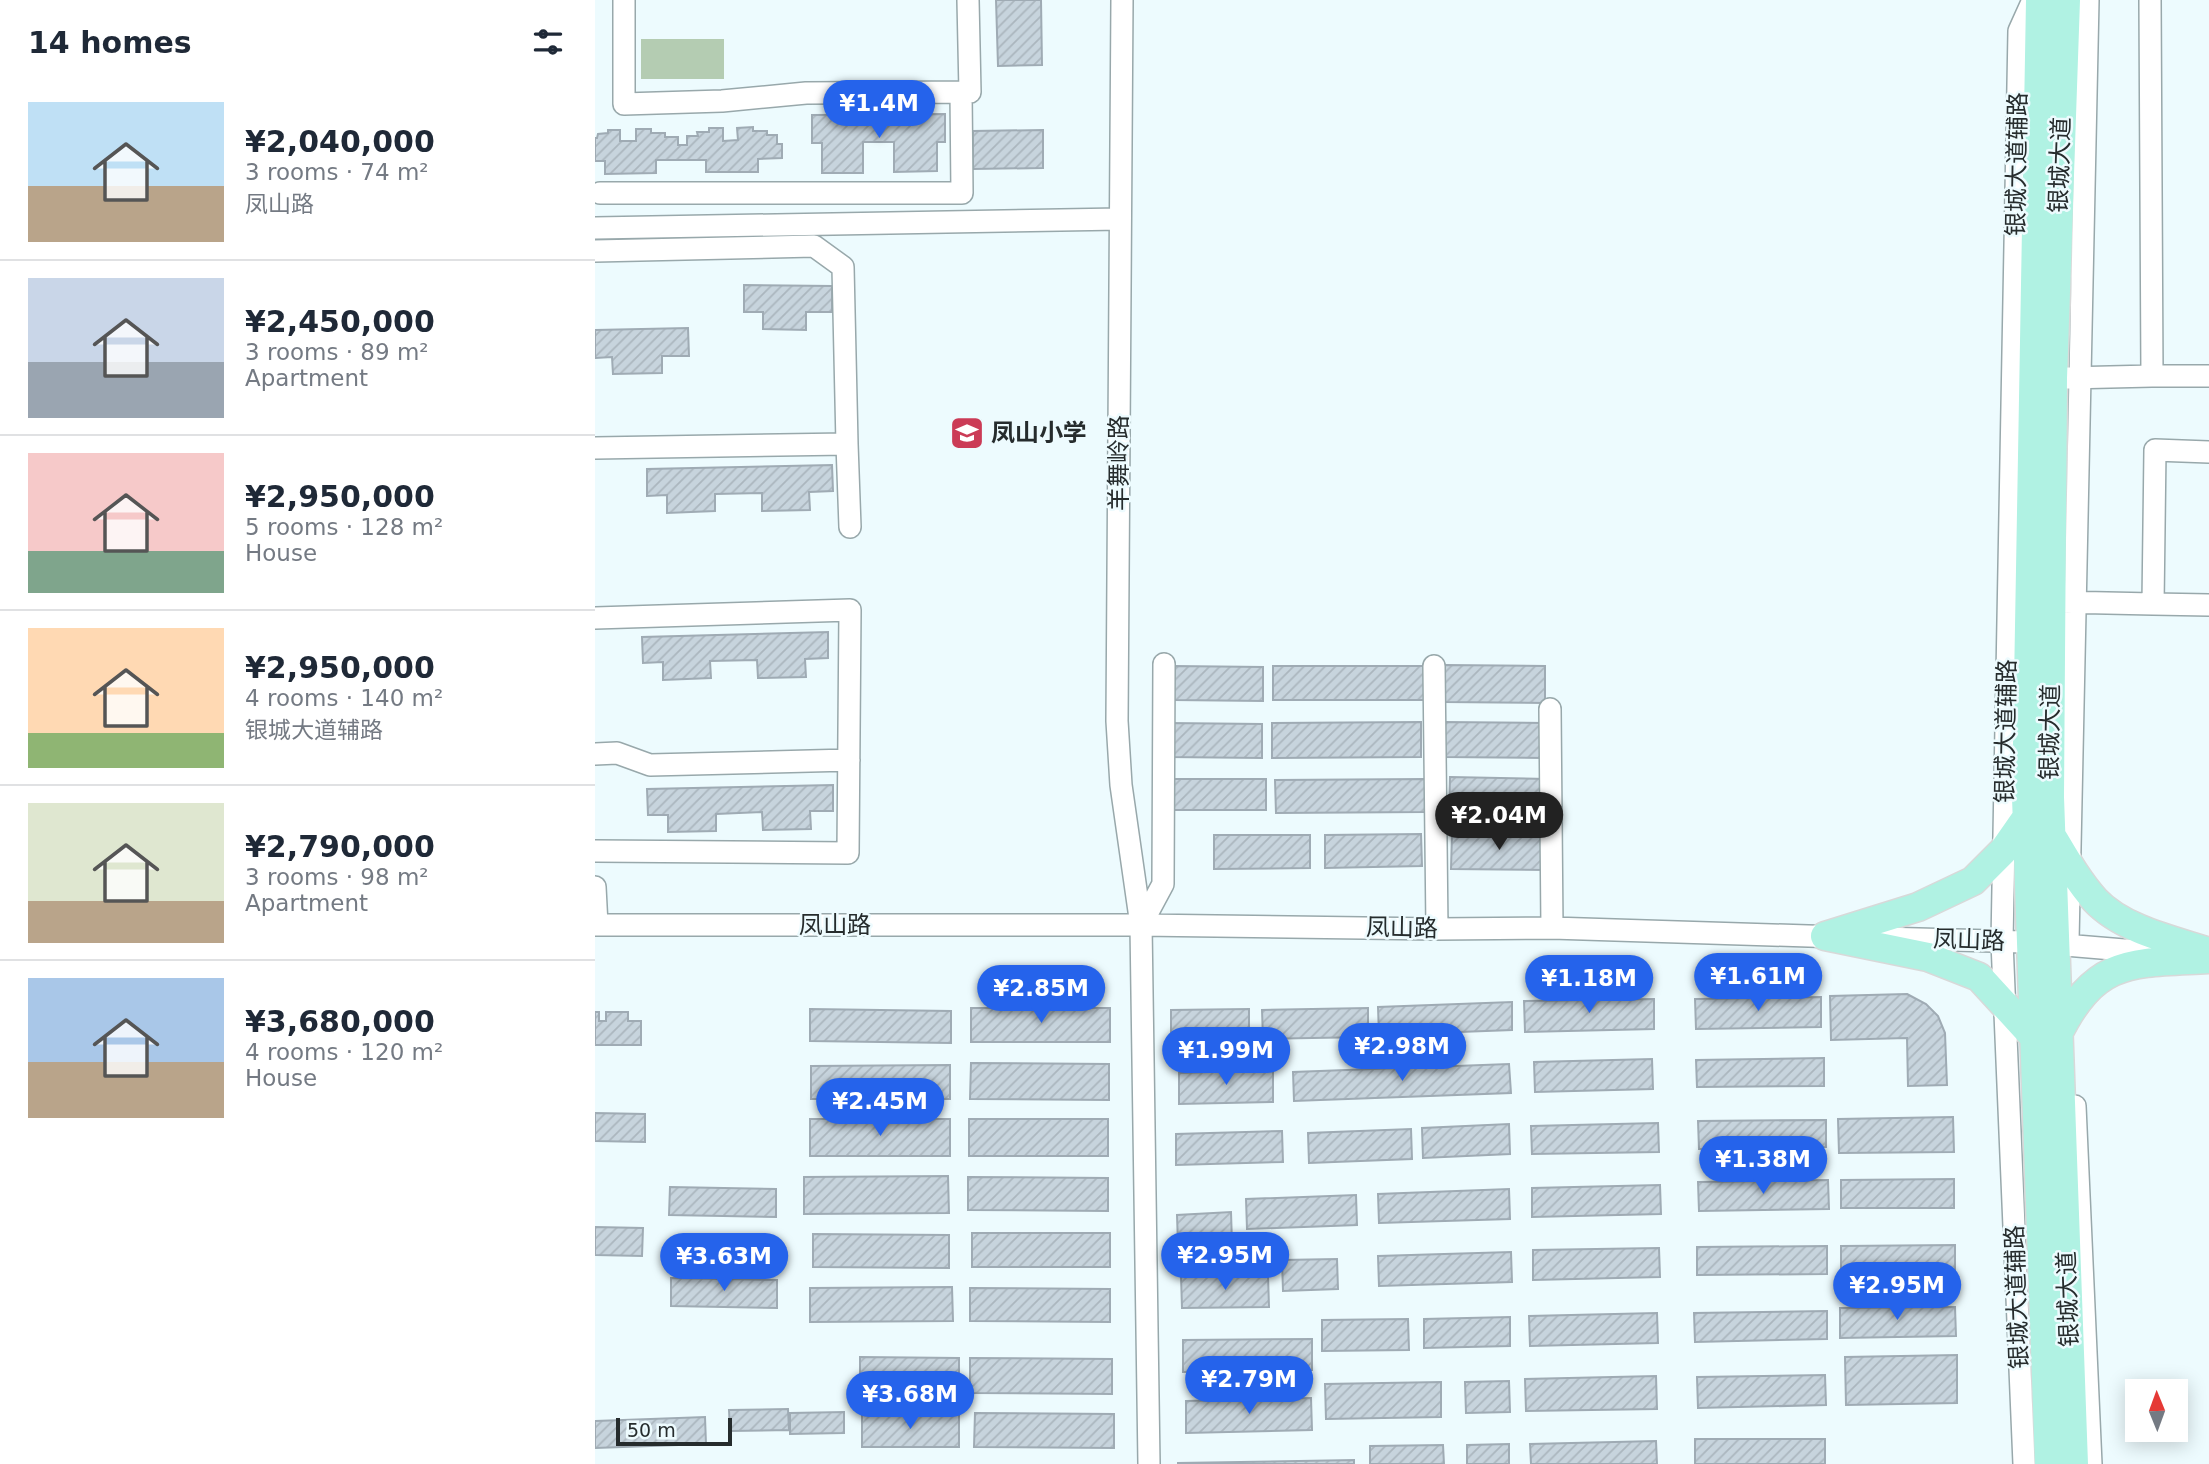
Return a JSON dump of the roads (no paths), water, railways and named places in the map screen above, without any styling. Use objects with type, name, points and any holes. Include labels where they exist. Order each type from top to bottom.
[{"type":"main road","name":"银城大道","points":[[2040,0],[2026,818],[2051,944]]},
{"type":"main road","name":"银城大道","points":[[2049,1464],[2046,1035],[2051,944],[2053,378],[2066,0]]},
{"type":"main road","points":[[1825,936],[1918,906],[1973,881],[2003,851],[2026,818]]},
{"type":"main road","points":[[2051,833],[2069,864],[2097,902],[2132,926],[2209,956]]},
{"type":"main road","points":[[1825,936],[1928,957],[1979,977],[2004,1006],[2046,1035],[2100,977],[2134,963],[2209,956]]},
{"type":"main road","name":"银城大道","points":[[2046,1035],[2074,1464]]},
{"type":"street","points":[[624,0],[624,104],[722,101],[806,93],[969,92],[968,0]]},
{"type":"street","name":"羊舞岭路","points":[[1122,0],[1117,721],[1121,785],[1141,925],[1149,1464]]},
{"type":"street","name":"银城大道辅路","points":[[2024,1464],[2002,942],[2019,31],[2032,0]]},
{"type":"street","points":[[2088,0],[2069,864],[2051,944],[2070,1008],[2091,1464]]},
{"type":"street","points":[[2150,0],[2151,376]]},
{"type":"street","points":[[600,193],[962,193],[961,92]]},
{"type":"street","points":[[595,228],[1120,219]]},
{"type":"street","points":[[595,251],[814,246],[843,267],[850,527]]},
{"type":"street","points":[[2053,378],[2209,376]]},
{"type":"street","points":[[595,448],[847,443]]},
{"type":"street","points":[[2153,604],[2155,450],[2209,452]]},
{"type":"street","points":[[2051,602],[2209,605]]},
{"type":"street","points":[[595,618],[850,610],[848,853],[595,851]]},
{"type":"street","points":[[1141,925],[1163,884],[1164,664]]},
{"type":"street","points":[[1434,666],[1437,929]]},
{"type":"street","points":[[1550,709],[1552,928]]},
{"type":"street","points":[[595,754],[618,753],[650,765],[849,760]]},
{"type":"street","points":[[595,887],[596,925]]},
{"type":"street","name":"凤山路","points":[[596,925],[1552,928],[2051,944],[2209,956]]},
{"type":"place","name":"凤山小学","points":[[967,433]]}]
